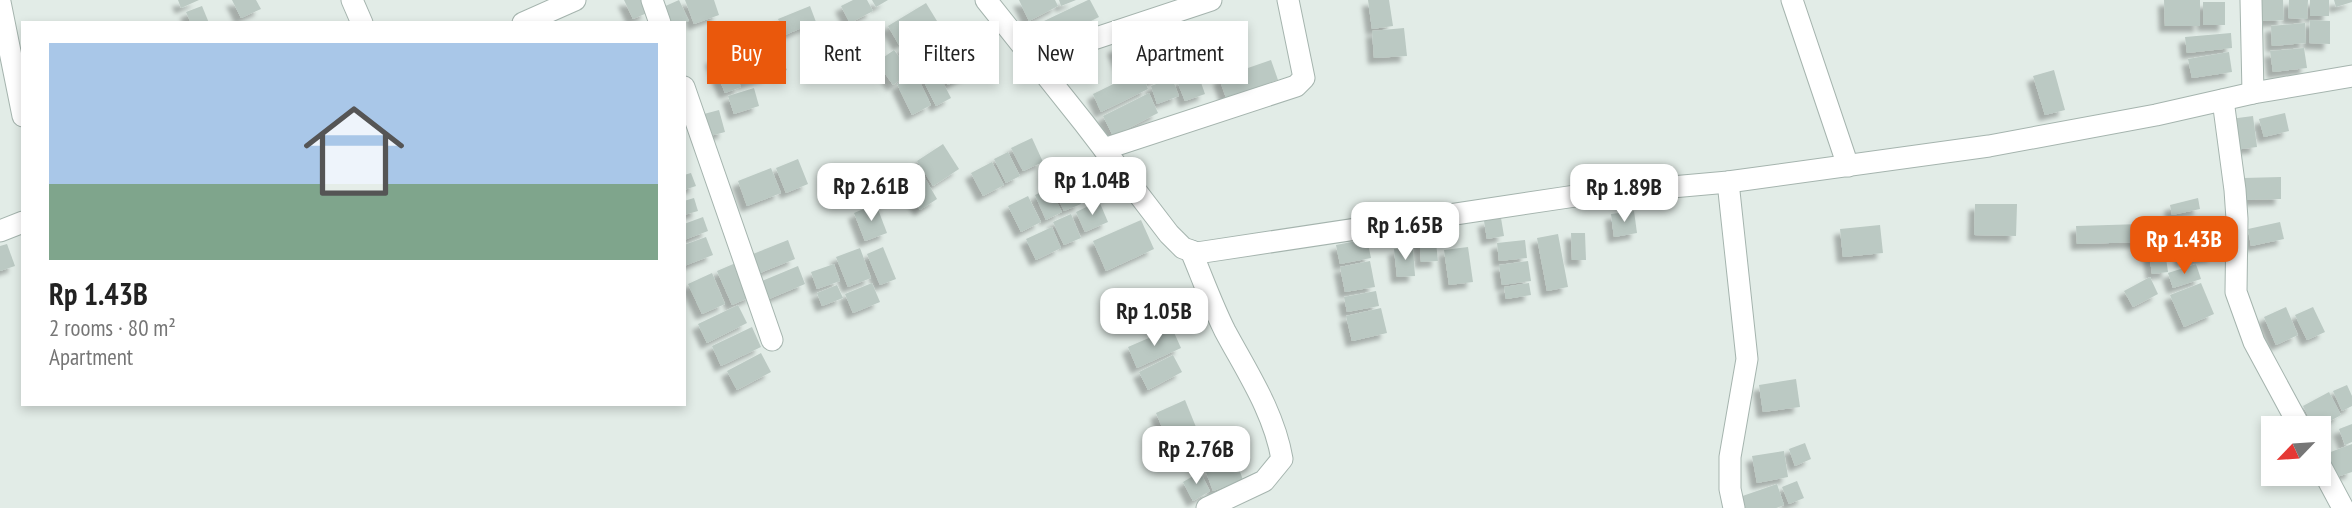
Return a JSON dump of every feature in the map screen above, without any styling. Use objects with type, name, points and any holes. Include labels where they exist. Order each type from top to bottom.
[{"type":"street","points":[[352,0],[361,21]]},
{"type":"street","points":[[528,21],[575,0]]},
{"type":"street","points":[[652,0],[659,21]]},
{"type":"street","points":[[986,0],[1013,34]]},
{"type":"street","points":[[1098,37],[1211,0]]},
{"type":"street","points":[[1104,149],[1296,86],[1304,78],[1287,0]]},
{"type":"street","points":[[1792,0],[1848,166]]},
{"type":"street","points":[[2251,0],[2253,93]]},
{"type":"street","points":[[0,2],[21,106]]},
{"type":"street","points":[[1053,84],[1168,234],[1183,248],[1198,253],[1582,195],[1728,183],[1989,146],[2352,76]]},
{"type":"street","points":[[686,93],[772,340]]},
{"type":"street","points":[[2223,100],[2236,200],[2236,292],[2254,342],[2294,416]]},
{"type":"street","points":[[1728,183],[1747,359],[1730,457],[1730,489],[1734,508]]},
{"type":"street","points":[[0,231],[21,223]]},
{"type":"street","points":[[1191,251],[1224,329],[1254,382],[1278,435],[1282,459],[1264,481],[1208,508]]},
{"type":"street","points":[[2331,486],[2343,508],[2352,505]]},
{"type":"building","points":[[178,0],[199,0],[181,8]]},
{"type":"building","points":[[232,0],[256,0],[261,9],[241,18]]},
{"type":"building","points":[[624,0],[642,0],[647,13],[633,19]]},
{"type":"building","points":[[679,0],[689,21],[667,21],[661,8]]},
{"type":"building","points":[[685,0],[714,0],[719,15],[694,24]]},
{"type":"building","points":[[853,0],[867,0],[873,11],[849,21],[841,6]]},
{"type":"building","points":[[872,0],[888,0],[876,7]]},
{"type":"building","points":[[1019,0],[1055,0],[1058,6],[1029,21]]},
{"type":"building","points":[[1059,0],[1076,0],[1061,6]]},
{"type":"building","points":[[1088,0],[1099,17],[1091,21],[1044,21]]},
{"type":"building","points":[[1368,0],[1389,0],[1393,26],[1372,29]]},
{"type":"building","points":[[2164,0],[2200,0],[2200,26],[2165,26]]},
{"type":"building","points":[[2260,0],[2283,0],[2284,20],[2261,21]]},
{"type":"building","points":[[2289,0],[2308,0],[2307,19],[2288,18]]},
{"type":"building","points":[[2310,0],[2329,0],[2329,16],[2310,16]]},
{"type":"building","points":[[2334,0],[2352,0],[2352,2],[2336,7]]},
{"type":"building","points":[[2203,2],[2225,2],[2225,25],[2203,25]]},
{"type":"building","points":[[926,3],[937,21],[899,21],[899,45],[888,26]]},
{"type":"building","points":[[202,6],[208,21],[190,21],[186,12]]},
{"type":"building","points":[[810,6],[816,21],[800,21],[800,29],[786,35],[786,21],[778,19]]},
{"type":"building","points":[[2310,20],[2330,21],[2330,44],[2309,43]]},
{"type":"building","points":[[2305,23],[2306,43],[2272,46],[2271,26]]},
{"type":"building","points":[[1404,28],[1407,56],[1374,58],[1372,31]]},
{"type":"building","points":[[2231,33],[2232,48],[2187,53],[2185,37]]},
{"type":"building","points":[[2304,48],[2307,68],[2273,72],[2270,51]]},
{"type":"building","points":[[894,50],[899,57],[899,80],[893,85],[885,74],[885,56]]},
{"type":"building","points":[[2229,52],[2232,72],[2192,78],[2188,59]]},
{"type":"building","points":[[1271,60],[1278,80],[1226,98],[1221,84],[1248,84],[1248,68]]},
{"type":"building","points":[[2054,70],[2065,110],[2045,115],[2033,76]]},
{"type":"building","points":[[721,84],[740,84],[741,87],[725,93]]},
{"type":"building","points":[[897,84],[921,84],[931,105],[912,115]]},
{"type":"building","points":[[925,84],[944,84],[951,98],[936,106]]},
{"type":"building","points":[[1113,84],[1146,84],[1148,89],[1101,112],[1093,94]]},
{"type":"building","points":[[1174,84],[1179,96],[1157,104],[1151,86]]},
{"type":"building","points":[[1178,84],[1202,84],[1205,94],[1185,101]]},
{"type":"building","points":[[754,88],[759,106],[734,114],[728,96]]},
{"type":"building","points":[[1149,93],[1158,113],[1113,136],[1103,116]]},
{"type":"building","points":[[719,110],[725,132],[710,136],[704,114]]},
{"type":"building","points":[[2285,113],[2289,131],[2264,137],[2259,119]]},
{"type":"building","points":[[2253,116],[2257,147],[2234,150],[2230,119]]},
{"type":"building","points":[[1032,138],[1043,162],[1023,171],[1011,148]]},
{"type":"building","points":[[943,144],[959,169],[933,186],[917,161]]},
{"type":"building","points":[[1008,152],[1020,176],[1006,183],[994,159]]},
{"type":"building","points":[[798,159],[808,184],[786,193],[776,168]]},
{"type":"building","points":[[992,162],[1004,185],[983,196],[971,173]]},
{"type":"building","points":[[918,166],[937,199],[920,210],[900,176]]},
{"type":"building","points":[[1063,166],[1081,204],[1064,211],[1046,174]]},
{"type":"building","points":[[771,168],[781,193],[747,206],[738,181]]},
{"type":"building","points":[[691,173],[696,186],[686,189],[686,174]]},
{"type":"building","points":[[2281,177],[2281,199],[2243,200],[2243,178]]},
{"type":"building","points":[[1050,188],[1062,212],[1046,220],[1035,195]]},
{"type":"building","points":[[1028,196],[1041,222],[1021,232],[1008,206]]},
{"type":"building","points":[[694,198],[698,211],[686,214],[686,200]]},
{"type":"building","points":[[2198,198],[2200,209],[2172,215],[2170,205]]},
{"type":"building","points":[[1099,201],[1108,222],[1085,232],[1076,212]]},
{"type":"building","points":[[876,204],[887,233],[865,241],[854,213]]},
{"type":"building","points":[[1975,204],[2017,204],[2016,236],[1974,235]]},
{"type":"building","points":[[1634,211],[1637,233],[1614,237],[1611,214]]},
{"type":"building","points":[[1071,214],[1081,238],[1064,245],[1053,222]]},
{"type":"building","points":[[703,217],[708,231],[686,239],[686,223]]},
{"type":"building","points":[[1501,218],[1504,236],[1487,239],[1484,221]]},
{"type":"building","points":[[2200,218],[2202,233],[2146,241],[2144,226]]},
{"type":"building","points":[[1141,220],[1154,249],[1106,271],[1093,241]]},
{"type":"building","points":[[2280,222],[2284,239],[2251,246],[2248,229]]},
{"type":"building","points":[[2141,224],[2142,242],[2077,244],[2076,226]]},
{"type":"building","points":[[1880,225],[1883,253],[1843,257],[1840,229]]},
{"type":"building","points":[[1052,227],[1061,248],[1036,260],[1026,239]]},
{"type":"building","points":[[1435,233],[1438,261],[1421,262],[1419,234]]},
{"type":"building","points":[[1571,233],[1585,233],[1586,260],[1572,260]]},
{"type":"building","points":[[1558,234],[1568,287],[1547,291],[1537,238]]},
{"type":"building","points":[[706,237],[713,255],[686,265],[686,244]]},
{"type":"building","points":[[2211,237],[2214,256],[2181,261],[2178,242]]},
{"type":"building","points":[[1367,239],[1371,258],[1340,264],[1336,245]]},
{"type":"building","points":[[788,240],[795,259],[760,273],[753,254]]},
{"type":"building","points":[[1525,240],[1527,258],[1499,261],[1497,243]]},
{"type":"building","points":[[7,244],[15,266],[0,271],[0,246]]},
{"type":"building","points":[[2164,244],[2168,272],[2152,274],[2148,246]]},
{"type":"building","points":[[883,247],[896,279],[880,285],[867,254]]},
{"type":"building","points":[[1413,247],[1415,276],[1397,277],[1394,249]]},
{"type":"building","points":[[1468,247],[1473,282],[1449,285],[1444,250]]},
{"type":"building","points":[[860,248],[871,278],[848,287],[836,257]]},
{"type":"building","points":[[1370,261],[1375,287],[1345,292],[1340,267]]},
{"type":"building","points":[[1528,261],[1531,281],[1502,285],[1499,265]]},
{"type":"building","points":[[738,262],[753,296],[732,305],[717,271]]},
{"type":"building","points":[[834,264],[840,281],[817,289],[811,272]]},
{"type":"building","points":[[2196,264],[2201,279],[2173,288],[2168,273]]},
{"type":"building","points":[[798,266],[805,284],[769,299],[762,281]]},
{"type":"building","points":[[712,273],[725,304],[702,314],[688,284]]},
{"type":"building","points":[[2150,277],[2158,294],[2133,307],[2124,291]]},
{"type":"building","points":[[872,283],[880,302],[853,313],[845,294]]},
{"type":"building","points":[[1529,283],[1531,295],[1506,299],[1504,287]]},
{"type":"building","points":[[2201,283],[2214,314],[2184,327],[2170,295]]},
{"type":"building","points":[[837,285],[843,298],[822,306],[817,293]]},
{"type":"building","points":[[1376,291],[1379,306],[1347,312],[1344,297]]},
{"type":"building","points":[[738,305],[747,323],[707,343],[698,324]]},
{"type":"building","points":[[2286,307],[2298,335],[2276,345],[2264,317]]},
{"type":"building","points":[[2313,307],[2325,332],[2307,340],[2295,315]]},
{"type":"building","points":[[1381,308],[1387,333],[1352,341],[1346,316]]},
{"type":"building","points":[[752,327],[761,347],[721,366],[712,346]]},
{"type":"building","points":[[1172,328],[1181,348],[1137,368],[1128,347]]},
{"type":"building","points":[[761,353],[771,372],[737,390],[727,371]]},
{"type":"building","points":[[1173,355],[1182,372],[1148,390],[1139,372]]},
{"type":"building","points":[[1796,379],[1800,407],[1763,412],[1759,385]]},
{"type":"building","points":[[2347,385],[2352,396],[2352,406],[2342,411],[2333,391]]},
{"type":"building","points":[[2329,392],[2341,415],[2331,420],[2331,416],[2308,416],[2303,406]]},
{"type":"building","points":[[1185,400],[1196,427],[1167,439],[1156,413]]},
{"type":"building","points":[[2352,424],[2352,442],[2345,445],[2339,429]]},
{"type":"building","points":[[1805,443],[1811,459],[1795,466],[1789,449]]},
{"type":"building","points":[[2352,444],[2352,472],[2337,477],[2331,461],[2331,452]]},
{"type":"building","points":[[1784,451],[1788,477],[1757,483],[1752,456]]},
{"type":"building","points":[[1236,461],[1243,480],[1213,491],[1206,472]]},
{"type":"building","points":[[1200,472],[1210,491],[1193,501],[1183,482]]},
{"type":"building","points":[[1797,481],[1804,498],[1789,504],[1782,487]]},
{"type":"building","points":[[1777,484],[1784,505],[1776,508],[1737,508],[1734,499]]}]
